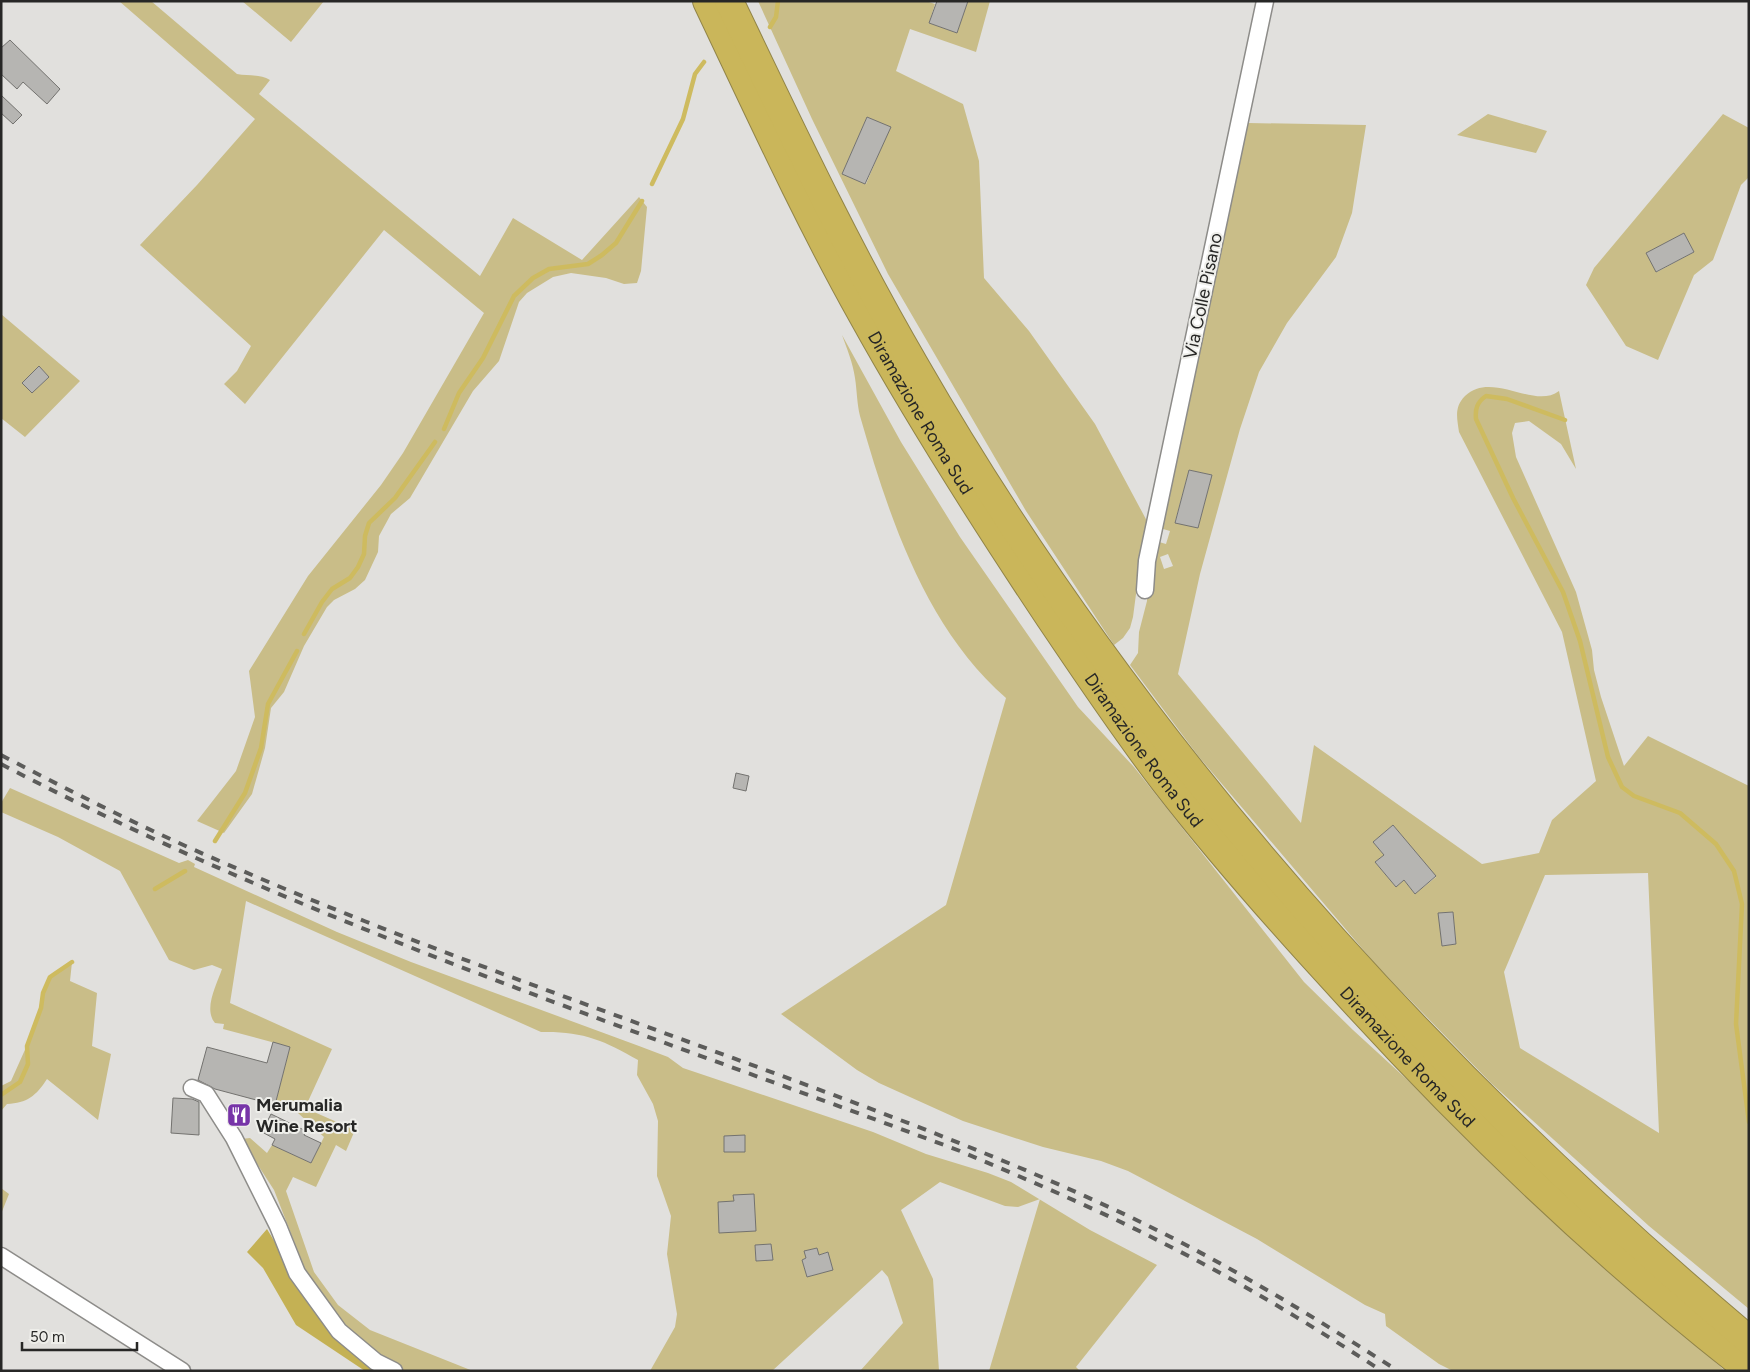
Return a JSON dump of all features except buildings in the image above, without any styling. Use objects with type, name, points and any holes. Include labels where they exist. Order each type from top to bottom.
[{"type":"highway","name":"Diramazione Roma Sud","points":[[707,1],[806,207],[869,327],[970,497],[1106,680],[1198,823],[1308,951],[1420,1072],[1512,1165],[1566,1215],[1749,1370]]},
{"type":"highway","name":"Diramazione Roma Sud","points":[[729,1],[828,206],[915,366],[1085,650]]},
{"type":"highway","name":"Diramazione Roma Sud","points":[[1106,680],[1166,742],[1245,838],[1408,1021],[1500,1115],[1582,1194],[1749,1340]]},
{"type":"street","name":"Via Colle Pisano","points":[[1145,590],[1147,561],[1265,1]]},
{"type":"street","points":[[192,1088],[206,1094],[234,1138],[278,1226],[296,1273],[339,1331],[376,1362],[394,1371]]},
{"type":"street","points":[[1,1256],[182,1371]]},
{"type":"shaded area","points":[[119,1],[151,1],[237,74],[258,76],[270,80],[259,94],[480,276],[513,218],[582,260],[639,197],[647,207],[641,271],[637,283],[624,284],[606,278],[571,273],[553,277],[527,293],[519,302],[499,361],[473,391],[410,498],[391,514],[379,536],[378,552],[365,580],[355,589],[334,600],[327,607],[304,646],[284,692],[271,708],[265,748],[252,794],[224,833],[197,821],[236,771],[255,717],[249,671],[308,576],[381,485],[403,453],[484,313],[384,230],[245,404],[224,384],[237,371],[251,346],[140,245],[197,185],[255,119]]},
{"type":"shaded area","points":[[242,1],[324,1],[291,42]]},
{"type":"shaded area","points":[[758,1],[926,1],[935,4],[929,23],[957,33],[968,1],[990,1],[976,52],[910,29],[896,71],[963,104],[979,161],[984,278],[1029,331],[1095,424],[1148,523],[1130,628],[1123,638],[1114,645],[1026,511],[888,274],[812,119]],"holes":[[[867,117],[890,127],[866,184],[842,174]]]},
{"type":"shaded area","points":[[1488,114],[1547,131],[1536,153],[1457,135]]},
{"type":"shaded area","points":[[1723,114],[1749,128],[1749,177],[1741,185],[1713,260],[1694,275],[1658,360],[1626,346],[1586,285],[1594,268]],"holes":[[[1684,233],[1694,252],[1657,272],[1647,253]]]},
{"type":"shaded area","points":[[1248,123],[1366,125],[1352,213],[1336,257],[1287,323],[1259,372],[1240,429],[1200,574],[1178,674],[1301,823],[1314,745],[1482,864],[1539,853],[1552,820],[1596,781],[1562,632],[1459,432],[1457,413],[1459,404],[1465,396],[1476,389],[1500,388],[1538,396],[1549,396],[1559,391],[1576,469],[1561,444],[1529,421],[1515,423],[1512,433],[1516,457],[1576,592],[1592,650],[1594,670],[1601,697],[1624,766],[1648,736],[1749,786],[1749,1309],[1649,1226],[1491,1083],[1377,966],[1199,757],[1130,665],[1138,653],[1139,632],[1147,601],[1147,584],[1209,289]],"holes":[[[1189,470],[1212,475],[1198,528],[1175,522]],[[1163,529],[1170,531],[1166,544],[1159,542]],[[1168,554],[1173,566],[1164,569],[1160,557]],[[1393,825],[1436,877],[1415,894],[1404,880],[1396,887],[1375,862],[1384,855],[1373,842]],[[1648,873],[1659,1133],[1520,1048],[1504,972],[1545,875]],[[1453,912],[1456,944],[1442,946],[1439,913]]]},
{"type":"shaded area","points":[[1,314],[80,381],[25,437],[1,418]],"holes":[[[39,366],[49,377],[32,393],[22,383]]]},
{"type":"shaded area","points":[[842,335],[901,442],[960,537],[1078,707],[1134,767],[1304,982],[1353,1030],[1725,1371],[1453,1371],[1439,1364],[1386,1326],[1385,1314],[1365,1305],[1257,1239],[1128,1171],[1101,1161],[1043,1147],[963,1121],[879,1083],[857,1070],[781,1014],[946,905],[1006,698],[978,670],[953,638],[932,604],[914,568],[898,531],[871,454],[859,411],[853,367]]},
{"type":"shaded area","points":[[10,788],[179,863],[188,860],[195,864],[194,867],[337,932],[411,962],[668,1057],[683,1068],[873,1132],[926,1154],[988,1173],[1011,1182],[1039,1199],[1018,1207],[1005,1206],[940,1182],[901,1210],[933,1279],[939,1371],[860,1371],[903,1323],[888,1277],[882,1270],[772,1371],[650,1371],[675,1327],[677,1314],[667,1254],[671,1216],[657,1176],[658,1121],[653,1104],[637,1075],[638,1060],[592,1038],[568,1033],[541,1032],[246,901],[230,1003],[332,1049],[305,1108],[355,1130],[346,1151],[336,1145],[316,1187],[293,1177],[286,1191],[314,1272],[338,1305],[370,1330],[473,1371],[403,1371],[368,1350],[336,1318],[310,1282],[274,1190],[241,1139],[250,1138],[267,1153],[272,1145],[311,1163],[324,1137],[298,1113],[275,1105],[290,1047],[223,1029],[224,1024],[215,1023],[210,1011],[214,989],[222,969],[212,965],[194,970],[169,960],[120,871],[58,837],[1,812],[1,803]],"holes":[[[771,1244],[772,1260],[756,1261],[755,1246]],[[817,1248],[819,1255],[827,1252],[833,1269],[807,1277],[802,1260],[806,1258],[805,1251]]]},
{"type":"shaded area","points":[[72,962],[70,981],[97,993],[92,1046],[111,1054],[98,1120],[47,1079],[35,1094],[26,1100],[7,1104],[1,1111],[1,1086],[11,1081],[28,1043],[41,1008],[43,993],[50,977]]},
{"type":"shaded area","points":[[1,1188],[9,1194],[1,1214]]},
{"type":"shaded area","points":[[1040,1200],[1090,1230],[1157,1265],[1076,1367],[1080,1371],[989,1371]]},
{"type":"shaded area","points":[[267,1229],[324,1324],[386,1371],[365,1371],[296,1325],[263,1268],[247,1252]]},
{"type":"waterway","points":[[770,27],[776,17],[778,1]]},
{"type":"waterway","points":[[652,184],[683,119],[695,74],[704,62]]},
{"type":"waterway","points":[[444,429],[459,393],[483,358],[514,296],[533,278],[549,269],[588,264],[602,255],[616,243],[642,201]]},
{"type":"waterway","points":[[1565,420],[1507,399],[1486,396],[1477,406],[1476,412],[1476,419],[1513,498],[1563,592],[1580,641],[1608,757],[1622,787],[1634,796],[1680,813],[1716,844],[1734,871],[1742,904],[1736,1024],[1749,1122]]},
{"type":"waterway","points":[[304,634],[322,602],[332,589],[350,578],[358,567],[364,554],[365,536],[369,523],[395,498],[435,442]]},
{"type":"waterway","points":[[215,841],[245,793],[261,748],[268,704],[297,651]]},
{"type":"waterway","points":[[155,889],[185,871]]},
{"type":"waterway","points":[[1,1095],[20,1082],[28,1064],[27,1046],[41,1008],[43,993],[50,977],[72,962]]},
{"type":"railway","points":[[1,755],[166,837],[280,887],[513,978],[901,1120],[1007,1162],[1111,1208],[1185,1244],[1293,1305],[1398,1371]]},
{"type":"railway","points":[[1,764],[117,822],[235,875],[354,925],[596,1018],[960,1151],[1037,1184],[1138,1230],[1247,1288],[1302,1320],[1382,1371]]},
{"type":"place","name":"Merumalia Wine Resort","points":[[239,1115]]}]
